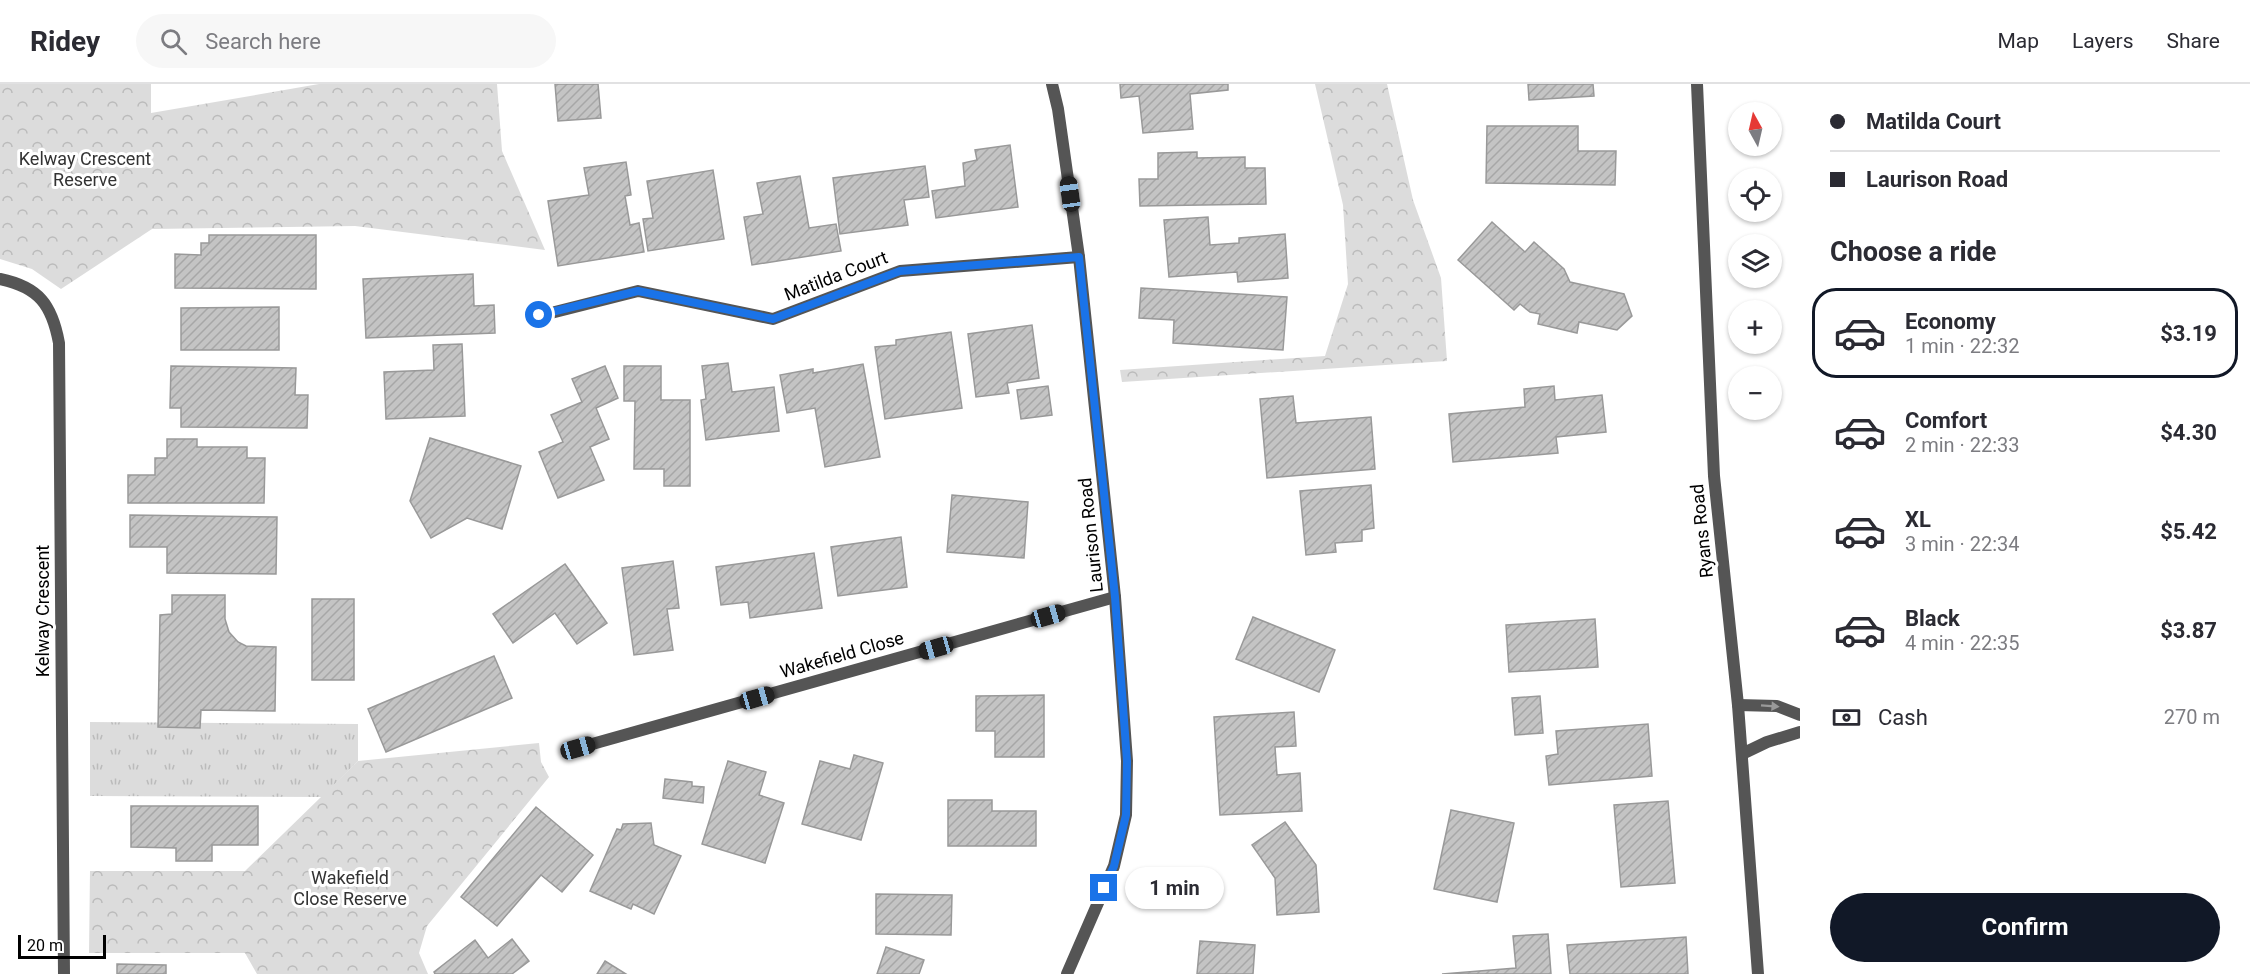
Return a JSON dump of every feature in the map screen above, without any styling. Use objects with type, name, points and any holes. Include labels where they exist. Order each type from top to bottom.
[{"type":"street","name":"Laurison Road","points":[[1052,84],[1058,109],[1079,257],[1115,597],[1127,761],[1126,815],[1114,866],[1067,974]]},
{"type":"street","name":"Ryans Road","points":[[1697,84],[1714,476],[1738,705],[1758,974]]},
{"type":"street","name":"Matilda Court","points":[[539,315],[638,291],[773,319],[900,271],[1079,257]]},
{"type":"street","name":"Kelway Crescent","points":[[0,279],[32,291],[43,299],[56,322],[59,343],[64,974]]},
{"type":"street","name":"Wakefield Close","points":[[578,748],[1115,597]]},
{"type":"street","points":[[1738,705],[1777,706],[1800,715]]},
{"type":"street","points":[[1742,753],[1767,742],[1800,732]]},
{"type":"green space","name":"Kelway Crescent Reserve","points":[[0,84],[151,84],[151,113],[319,84],[497,84],[502,151],[545,250],[355,226],[152,229],[61,289],[32,269],[0,259]]},
{"type":"green space","points":[[1315,84],[1387,84],[1413,200],[1441,278],[1447,361],[1122,382],[1120,370],[1325,356],[1348,284],[1343,205]]},
{"type":"green space","points":[[90,722],[358,724],[358,761],[322,797],[90,796]]},
{"type":"green space","name":"Wakefield Close Reserve","points":[[539,743],[541,762],[549,777],[427,926],[419,953],[428,974],[257,974],[245,953],[89,953],[90,871],[245,871],[358,761]]},
{"type":"building","points":[[555,84],[598,84],[601,118],[558,121]]},
{"type":"building","points":[[1120,84],[1228,84],[1228,90],[1190,94],[1193,129],[1143,133],[1139,96],[1121,98]]},
{"type":"building","points":[[1528,84],[1593,84],[1594,96],[1529,100]]},
{"type":"building","points":[[1487,126],[1578,126],[1578,151],[1616,151],[1615,185],[1486,183]]},
{"type":"building","points":[[1010,145],[1018,207],[936,218],[932,191],[965,186],[963,163],[977,160],[975,150]]},
{"type":"building","points":[[1197,152],[1197,158],[1245,157],[1245,168],[1265,168],[1266,204],[1140,206],[1139,179],[1158,179],[1158,153]]},
{"type":"building","points":[[626,162],[631,195],[625,196],[630,225],[639,223],[644,252],[558,266],[548,201],[589,195],[584,168]]},
{"type":"building","points":[[925,166],[929,197],[904,200],[908,225],[840,234],[833,178]]},
{"type":"building","points":[[713,170],[724,239],[648,251],[643,219],[653,218],[647,181]]},
{"type":"building","points":[[800,176],[809,228],[836,224],[841,251],[752,265],[744,217],[763,214],[757,183]]},
{"type":"building","points":[[1208,217],[1210,245],[1239,243],[1239,238],[1285,234],[1288,278],[1238,282],[1237,272],[1169,277],[1164,220]]},
{"type":"building","points":[[1492,222],[1525,252],[1534,242],[1564,269],[1570,282],[1624,294],[1632,316],[1617,330],[1579,322],[1577,333],[1538,324],[1540,314],[1530,312],[1520,304],[1514,310],[1458,260]]},
{"type":"building","points":[[209,235],[316,235],[316,289],[175,288],[175,254],[201,255],[201,243],[209,243]]},
{"type":"building","points":[[473,274],[474,306],[494,305],[495,333],[366,338],[363,279]]},
{"type":"building","points":[[1141,288],[1287,297],[1283,350],[1173,343],[1174,320],[1139,318]]},
{"type":"building","points":[[279,307],[279,350],[181,350],[181,308]]},
{"type":"building","points":[[1032,325],[1039,378],[1007,383],[1009,393],[976,397],[968,334]]},
{"type":"building","points":[[951,332],[962,408],[885,419],[875,347],[896,345],[896,340]]},
{"type":"building","points":[[462,344],[465,416],[386,419],[384,372],[434,370],[433,345]]},
{"type":"building","points":[[728,363],[732,392],[774,387],[779,431],[706,440],[701,400],[706,399],[702,366]]},
{"type":"building","points":[[863,364],[880,457],[825,467],[815,408],[787,413],[780,375],[813,369],[813,373]]},
{"type":"building","points":[[171,366],[296,368],[295,395],[308,395],[307,428],[181,427],[181,408],[170,408]]},
{"type":"building","points":[[605,366],[618,398],[596,408],[609,439],[590,447],[604,480],[558,498],[539,452],[563,442],[551,415],[582,402],[572,379]]},
{"type":"building","points":[[624,366],[661,366],[661,400],[690,400],[690,486],[664,486],[664,469],[634,469],[635,401],[624,401]]},
{"type":"building","points":[[1048,386],[1052,415],[1021,419],[1017,390]]},
{"type":"building","points":[[1554,386],[1555,400],[1602,395],[1606,432],[1556,437],[1558,453],[1453,462],[1449,414],[1525,407],[1524,389]]},
{"type":"building","points":[[1293,396],[1296,423],[1371,417],[1375,469],[1267,478],[1260,399]]},
{"type":"building","points":[[430,438],[521,466],[502,529],[467,518],[431,538],[410,501]]},
{"type":"building","points":[[167,439],[197,439],[197,447],[247,447],[247,458],[265,458],[264,503],[128,503],[128,475],[155,475],[155,458],[167,458]]},
{"type":"building","points":[[1371,485],[1374,528],[1362,530],[1362,541],[1335,543],[1336,552],[1306,555],[1300,491]]},
{"type":"building","points":[[952,495],[1028,502],[1024,558],[947,552]]},
{"type":"building","points":[[130,515],[277,517],[276,574],[167,573],[167,547],[130,547]]},
{"type":"building","points":[[901,537],[907,587],[838,596],[831,547]]},
{"type":"building","points":[[814,553],[822,608],[750,618],[748,602],[721,605],[716,567]]},
{"type":"building","points":[[673,561],[679,608],[667,609],[673,650],[634,655],[622,568]]},
{"type":"building","points":[[565,564],[607,623],[577,644],[555,613],[513,643],[493,614]]},
{"type":"building","points":[[172,595],[225,595],[225,619],[229,632],[238,642],[246,646],[276,647],[275,711],[201,710],[200,728],[158,727],[160,615],[172,614]]},
{"type":"building","points":[[312,599],[354,599],[354,680],[312,680]]},
{"type":"building","points":[[1253,617],[1335,650],[1319,692],[1236,659]]},
{"type":"building","points":[[1595,619],[1598,667],[1509,672],[1506,625]]},
{"type":"building","points":[[494,656],[512,698],[386,752],[368,709]]},
{"type":"building","points":[[1044,695],[1044,757],[995,757],[995,731],[976,731],[976,696]]},
{"type":"building","points":[[1540,696],[1543,733],[1515,735],[1512,698]]},
{"type":"building","points":[[1294,712],[1296,746],[1275,747],[1277,775],[1300,773],[1302,811],[1220,815],[1214,717]]},
{"type":"building","points":[[1648,724],[1652,776],[1549,785],[1546,756],[1558,754],[1556,731]]},
{"type":"building","points":[[854,755],[883,763],[861,840],[802,824],[820,761],[850,769]]},
{"type":"building","points":[[728,761],[766,772],[759,795],[784,803],[765,863],[702,844]]},
{"type":"building","points":[[665,779],[692,782],[692,786],[704,787],[703,803],[663,798]]},
{"type":"building","points":[[948,800],[992,800],[992,811],[1036,811],[1036,846],[948,846]]},
{"type":"building","points":[[1668,801],[1675,883],[1621,887],[1614,805]]},
{"type":"building","points":[[131,806],[258,806],[258,845],[212,845],[212,861],[176,861],[176,848],[131,847]]},
{"type":"building","points":[[536,807],[593,855],[562,892],[541,875],[497,926],[461,897]]},
{"type":"building","points":[[1451,810],[1514,823],[1497,902],[1434,889]]},
{"type":"building","points":[[1285,822],[1316,865],[1319,912],[1277,915],[1275,878],[1252,845]]},
{"type":"building","points":[[651,823],[654,845],[681,856],[654,914],[633,904],[631,909],[590,891],[617,829],[621,830],[623,824]]},
{"type":"building","points":[[876,894],[952,895],[951,935],[876,934]]},
{"type":"building","points":[[1548,934],[1551,974],[1442,974],[1516,968],[1513,936]]},
{"type":"building","points":[[1686,937],[1688,974],[1570,974],[1567,945]]},
{"type":"building","points":[[512,939],[529,961],[512,974],[435,974],[434,972],[475,940],[488,958]]},
{"type":"building","points":[[1200,941],[1255,945],[1253,974],[1197,974]]},
{"type":"building","points":[[886,947],[924,960],[919,974],[877,974]]},
{"type":"building","points":[[605,961],[626,974],[597,974]]},
{"type":"building","points":[[117,964],[166,965],[166,974],[117,974]]},
{"type":"route","points":[[539,315],[638,291],[773,319],[900,271],[1079,257],[1115,597],[1127,761],[1126,815],[1114,866],[1104,888]]}]
